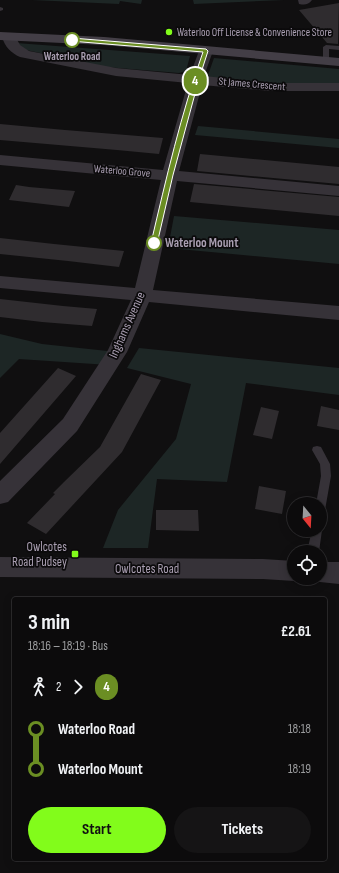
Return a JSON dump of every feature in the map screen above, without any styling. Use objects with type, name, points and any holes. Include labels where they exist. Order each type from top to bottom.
[{"type":"main road","points":[[5,37],[104,42],[332,61]]},
{"type":"street","name":"St James Crescent","points":[[5,37],[14,49],[25,54],[116,72],[277,87],[339,87]]},
{"type":"street","name":"Inghams Avenue","points":[[0,495],[70,425],[117,352],[142,296],[170,175],[196,79],[206,51]]},
{"type":"street","name":"Waterloo Grove","points":[[0,160],[339,191]]},
{"type":"street","points":[[0,282],[339,313]]},
{"type":"street","name":"Owlcotes Road","points":[[0,567],[255,569],[287,571]]},
{"type":"street","points":[[327,572],[339,573]]},
{"type":"lane","points":[[332,61],[326,47],[339,48]]},
{"type":"lane","points":[[318,450],[325,464],[326,470],[322,497]]},
{"type":"shaded area","points":[[32,0],[142,0],[141,4],[120,1],[119,4]]},
{"type":"shaded area","points":[[193,0],[284,0],[194,4]]},
{"type":"shaded area","points":[[16,43],[190,56],[186,71],[179,73],[106,67],[26,50]]},
{"type":"shaded area","points":[[214,58],[339,69],[339,85],[266,83],[211,78],[208,75]]},
{"type":"shaded area","points":[[198,126],[339,139],[339,148],[195,135]]},
{"type":"shaded area","points":[[174,216],[339,230],[339,264],[168,248]]},
{"type":"shaded area","points":[[0,334],[42,344],[117,352],[109,365],[19,359],[0,378]]},
{"type":"shaded area","points":[[139,348],[339,368],[339,395],[246,383],[227,482],[157,479],[148,548],[103,548],[118,510],[176,439],[191,384],[127,368]]},
{"type":"building","points":[[339,3],[338,44],[327,43],[299,10]]},
{"type":"building","points":[[0,124],[163,138],[159,154],[0,140]]},
{"type":"building","points":[[200,154],[339,167],[339,184],[197,171]]},
{"type":"building","points":[[194,184],[339,197],[339,216],[190,202]]},
{"type":"building","points":[[16,185],[75,191],[69,207],[9,200]]},
{"type":"building","points":[[0,238],[124,251],[119,267],[0,254]]},
{"type":"building","points":[[0,299],[97,309],[92,326],[42,322],[0,317]]},
{"type":"building","points":[[58,368],[76,376],[0,464],[0,433]]},
{"type":"building","points":[[141,374],[161,380],[122,452],[46,534],[27,523],[55,494],[53,493],[100,447]]},
{"type":"building","points":[[321,406],[339,410],[339,430],[317,426]]},
{"type":"building","points":[[261,407],[279,411],[272,439],[253,435]]},
{"type":"building","points":[[259,486],[286,491],[282,514],[255,509]]},
{"type":"building","points":[[156,510],[198,510],[199,531],[156,530]]},
{"type":"bus line","name":"4","points":[[72,40],[206,51],[196,79],[170,175],[154,243]]},
{"type":"place","name":"Waterloo Off License & Convenience Store","points":[[169,32]]},
{"type":"place","name":"Waterloo Road","points":[[72,40]]},
{"type":"place","name":"Waterloo Mount","points":[[154,243]]},
{"type":"place","name":"Owlcotes Road Pudsey","points":[[75,554]]}]
